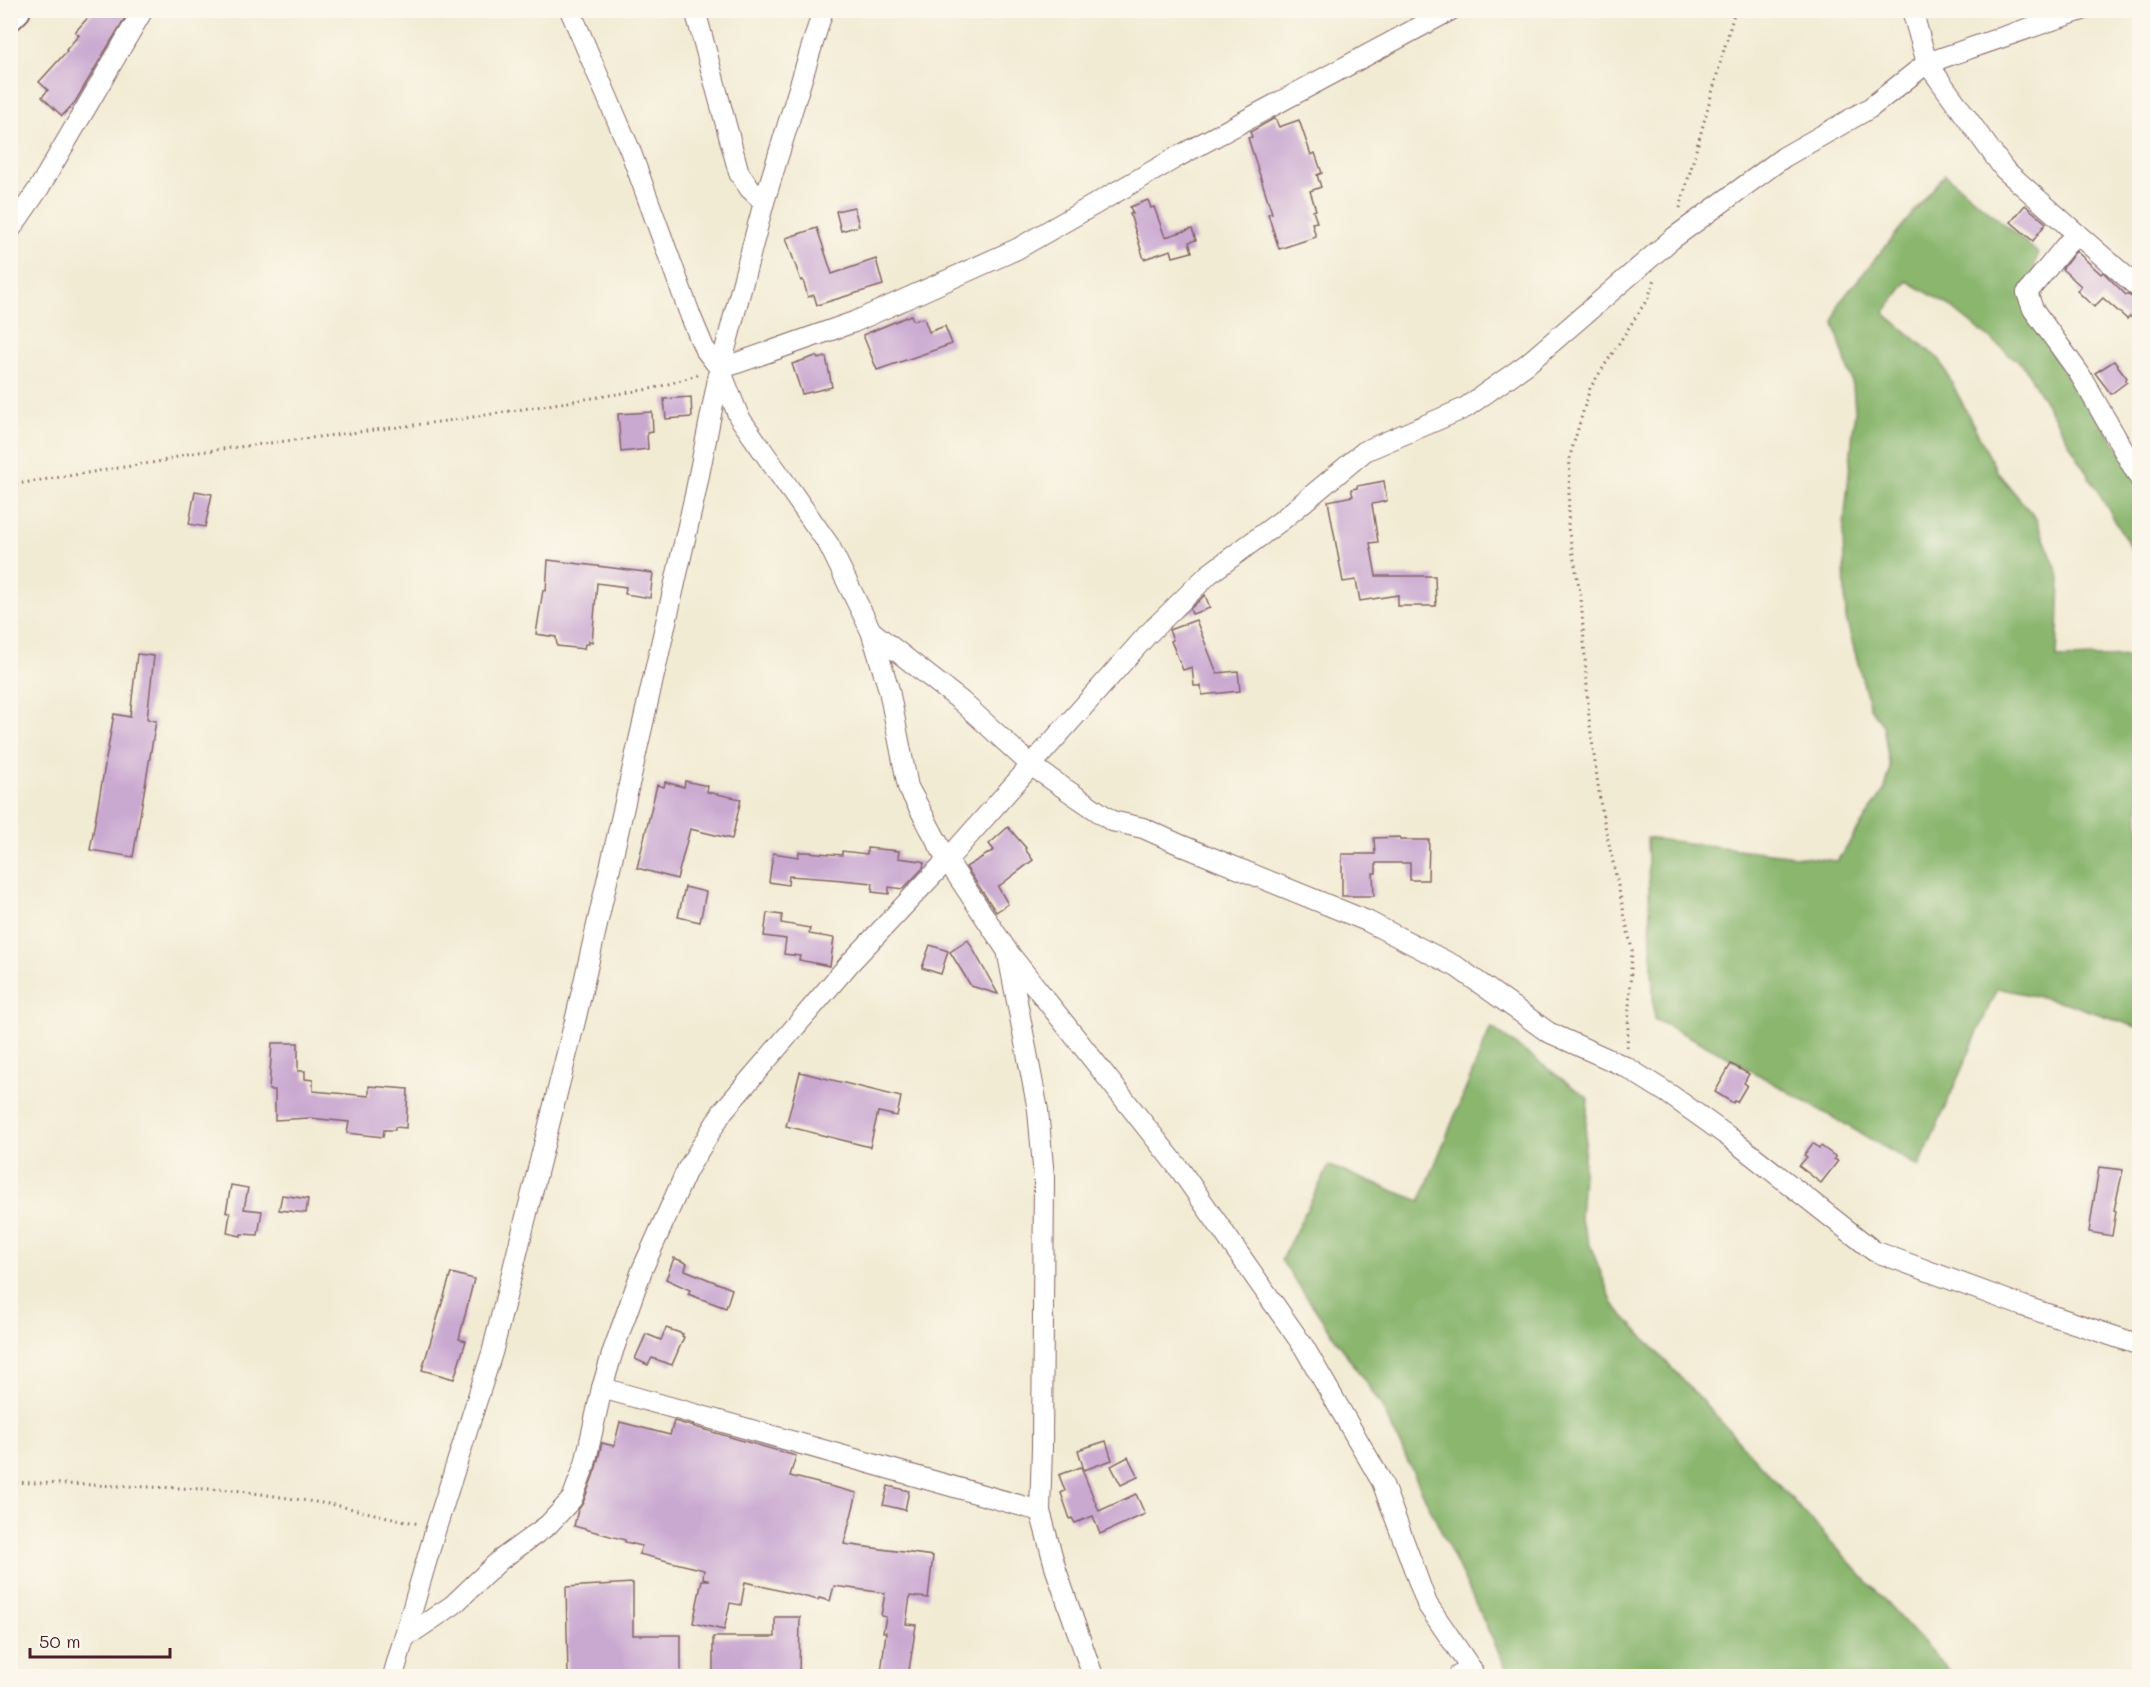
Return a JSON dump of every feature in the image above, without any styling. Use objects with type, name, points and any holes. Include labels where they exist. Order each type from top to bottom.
[{"type":"highway","points":[[10,16],[16,10]]},
{"type":"street","points":[[10,230],[39,188],[143,10]]},
{"type":"street","points":[[570,10],[630,150],[704,348],[720,369],[739,417],[829,544],[871,631],[889,690],[908,787],[947,860],[1008,952],[1181,1171],[1304,1347],[1382,1482],[1427,1604],[1472,1670],[1458,1677]]},
{"type":"street","points":[[695,10],[739,173],[750,189],[765,202]]},
{"type":"street","points":[[393,1677],[407,1636],[436,1528],[492,1353],[576,1017],[695,495],[720,369],[765,202],[823,10]]},
{"type":"street","points":[[720,369],[854,322],[1017,249],[1179,156],[1451,10]]},
{"type":"street","points":[[1912,10],[1927,63],[2004,169],[2139,289]]},
{"type":"street","points":[[407,1636],[453,1605],[500,1560],[548,1525],[572,1499],[585,1464],[602,1388],[642,1270],[687,1170],[723,1111],[850,963],[947,860],[1147,635],[1209,574],[1282,520],[1365,451],[1465,408],[1527,364],[1672,238],[1784,157],[1870,108],[1927,63],[2082,10]]},
{"type":"street","points":[[2076,233],[2027,293],[2033,309],[2079,373],[2139,479]]},
{"type":"street","points":[[871,631],[961,701],[1032,766],[1112,821],[1143,828],[1367,921],[1457,966],[1548,1032],[1626,1067],[1669,1094],[1729,1137],[1874,1251],[2139,1345]]},
{"type":"street","points":[[1008,952],[1038,1110],[1044,1178],[1040,1511],[1056,1570],[1093,1677]]},
{"type":"street","points":[[602,1388],[1040,1511]]},
{"type":"path","points":[[1672,238],[1735,10]]},
{"type":"path","points":[[1626,1067],[1632,950],[1601,807],[1589,718],[1581,597],[1568,528],[1570,456],[1590,388],[1647,298],[1656,278]]},
{"type":"path","points":[[10,485],[163,461],[191,453],[454,420],[655,388],[720,369]]},
{"type":"path","points":[[10,1482],[234,1490],[335,1505],[436,1528]]},
{"type":"green space","points":[[1945,174],[2038,253],[2027,296],[2056,361],[2139,476],[2139,555],[2134,553],[2024,366],[1947,304],[1907,281],[1884,313],[1940,360],[1998,473],[2036,519],[2060,578],[2057,658],[2139,656],[2139,1028],[2067,1003],[1997,988],[1919,1167],[1712,1048],[1654,1019],[1647,838],[1837,861],[1885,789],[1890,769],[1883,725],[1870,708],[1846,619],[1843,536],[1855,410],[1853,386],[1834,323],[1839,303]]},
{"type":"green space","points":[[1491,1027],[1588,1098],[1580,1219],[1613,1304],[1954,1676],[1510,1676],[1380,1403],[1281,1260],[1329,1166],[1420,1201]]},
{"type":"building","points":[[95,10],[120,10],[126,16],[75,102],[62,116],[42,97],[48,90],[39,82],[67,51],[79,35],[75,32]]},
{"type":"building","points":[[1275,118],[1279,127],[1299,120],[1311,155],[1315,153],[1322,173],[1317,175],[1321,187],[1310,191],[1316,210],[1313,211],[1317,222],[1312,223],[1316,237],[1279,249],[1268,214],[1272,213],[1248,138],[1252,137],[1250,132]]},
{"type":"building","points":[[1148,200],[1151,208],[1154,207],[1165,237],[1192,229],[1196,240],[1189,242],[1192,252],[1173,257],[1171,250],[1144,259],[1130,214],[1133,214],[1130,207]]},
{"type":"building","points":[[2025,205],[2046,223],[2033,241],[2011,222]]},
{"type":"building","points":[[854,207],[859,226],[841,231],[836,211]]},
{"type":"building","points":[[817,228],[832,274],[876,259],[883,285],[817,305],[814,295],[808,297],[786,238]]},
{"type":"building","points":[[2076,251],[2101,274],[2103,272],[2126,295],[2139,301],[2139,325],[2130,316],[2127,319],[2103,298],[2094,307],[2077,291],[2081,286],[2062,269]]},
{"type":"building","points":[[911,315],[913,320],[924,318],[929,332],[945,326],[952,344],[877,370],[863,335]]},
{"type":"building","points":[[816,356],[818,359],[826,357],[832,387],[802,394],[792,364]]},
{"type":"building","points":[[2114,361],[2127,378],[2125,380],[2127,382],[2111,394],[2095,373]]},
{"type":"building","points":[[691,397],[692,417],[666,419],[664,399]]},
{"type":"building","points":[[652,412],[653,432],[647,433],[648,449],[621,452],[618,414]]},
{"type":"building","points":[[1384,481],[1387,501],[1372,504],[1378,542],[1370,543],[1376,576],[1435,576],[1436,606],[1398,606],[1398,595],[1360,601],[1356,580],[1343,582],[1328,501],[1353,496],[1351,489],[1357,486]]},
{"type":"building","points":[[195,491],[212,494],[205,527],[189,524]]},
{"type":"building","points":[[548,560],[653,573],[650,598],[625,594],[626,587],[597,583],[592,642],[585,644],[584,649],[557,646],[556,637],[536,634],[543,590],[546,591]]},
{"type":"building","points":[[1205,595],[1210,608],[1192,614],[1190,609]]},
{"type":"building","points":[[1196,620],[1217,673],[1238,671],[1240,691],[1202,695],[1201,686],[1194,686],[1192,667],[1183,670],[1169,630]]},
{"type":"building","points":[[137,654],[154,656],[147,719],[156,721],[133,857],[90,850],[114,714],[130,717]]},
{"type":"building","points":[[685,781],[708,786],[707,792],[741,799],[732,839],[690,829],[677,879],[637,868],[657,785],[664,787],[665,782],[684,787]]},
{"type":"building","points":[[1008,827],[1033,860],[998,887],[1008,904],[996,912],[966,867],[994,850],[989,844]]},
{"type":"building","points":[[1400,837],[1400,840],[1429,840],[1428,880],[1410,880],[1410,863],[1376,863],[1376,873],[1373,873],[1374,896],[1342,896],[1342,854],[1375,854],[1374,838]]},
{"type":"building","points":[[867,848],[899,851],[898,858],[921,861],[924,863],[923,868],[903,889],[889,887],[889,894],[872,892],[873,883],[789,876],[788,885],[769,882],[773,853],[798,857],[799,852],[842,855],[842,851],[867,854]]},
{"type":"building","points":[[685,887],[706,892],[700,922],[678,917]]},
{"type":"building","points":[[767,913],[782,915],[781,923],[810,928],[809,934],[834,938],[830,966],[799,960],[800,956],[784,954],[786,939],[764,936]]},
{"type":"building","points":[[968,940],[998,994],[971,986],[950,952]]},
{"type":"building","points":[[930,945],[948,951],[941,974],[922,968]]},
{"type":"building","points":[[272,1043],[298,1043],[298,1071],[305,1071],[305,1079],[313,1080],[313,1091],[369,1096],[369,1086],[408,1089],[406,1128],[395,1127],[395,1130],[384,1130],[383,1137],[347,1133],[349,1122],[309,1118],[275,1120],[275,1090],[269,1090]]},
{"type":"building","points":[[1731,1064],[1749,1074],[1744,1083],[1747,1085],[1737,1102],[1733,1103],[1715,1092]]},
{"type":"building","points":[[800,1072],[901,1097],[897,1116],[878,1112],[870,1147],[786,1126]]},
{"type":"building","points":[[1813,1143],[1819,1148],[1821,1146],[1838,1161],[1821,1183],[1799,1166],[1807,1157],[1804,1155]]},
{"type":"building","points":[[2099,1167],[2123,1170],[2114,1210],[2116,1211],[2112,1236],[2089,1232]]},
{"type":"building","points":[[231,1185],[248,1188],[244,1209],[262,1211],[258,1235],[241,1234],[241,1236],[227,1233],[230,1213],[226,1212]]},
{"type":"building","points":[[282,1195],[308,1199],[306,1213],[279,1210]]},
{"type":"building","points":[[674,1258],[687,1263],[685,1270],[732,1289],[726,1308],[688,1294],[690,1290],[666,1279]]},
{"type":"building","points":[[451,1273],[474,1279],[459,1339],[466,1341],[454,1379],[422,1370]]},
{"type":"building","points":[[666,1328],[683,1334],[684,1337],[672,1365],[652,1358],[648,1365],[635,1359],[646,1334],[661,1340]]},
{"type":"building","points":[[674,1421],[796,1456],[790,1476],[857,1493],[844,1544],[933,1556],[928,1598],[910,1596],[906,1624],[916,1625],[908,1677],[893,1677],[893,1675],[881,1673],[886,1632],[883,1632],[886,1617],[881,1616],[885,1593],[834,1586],[830,1601],[745,1582],[741,1605],[730,1603],[724,1630],[693,1623],[702,1580],[710,1580],[703,1578],[704,1570],[639,1554],[642,1546],[574,1526],[578,1510],[583,1503],[596,1468],[602,1443],[614,1446],[620,1422],[670,1435]]},
{"type":"building","points":[[1106,1441],[1112,1460],[1084,1470],[1078,1450]]},
{"type":"building","points":[[1128,1457],[1138,1477],[1121,1485],[1111,1466]]},
{"type":"building","points":[[1081,1467],[1099,1511],[1136,1494],[1145,1514],[1100,1534],[1093,1516],[1075,1523],[1072,1518],[1070,1519],[1061,1493],[1065,1491],[1059,1475]]},
{"type":"building","points":[[888,1486],[909,1491],[905,1510],[883,1505]]},
{"type":"building","points":[[633,1583],[633,1635],[681,1635],[681,1677],[568,1677],[566,1587]]},
{"type":"building","points":[[775,1617],[800,1617],[799,1677],[713,1677],[713,1637],[775,1637]]}]
